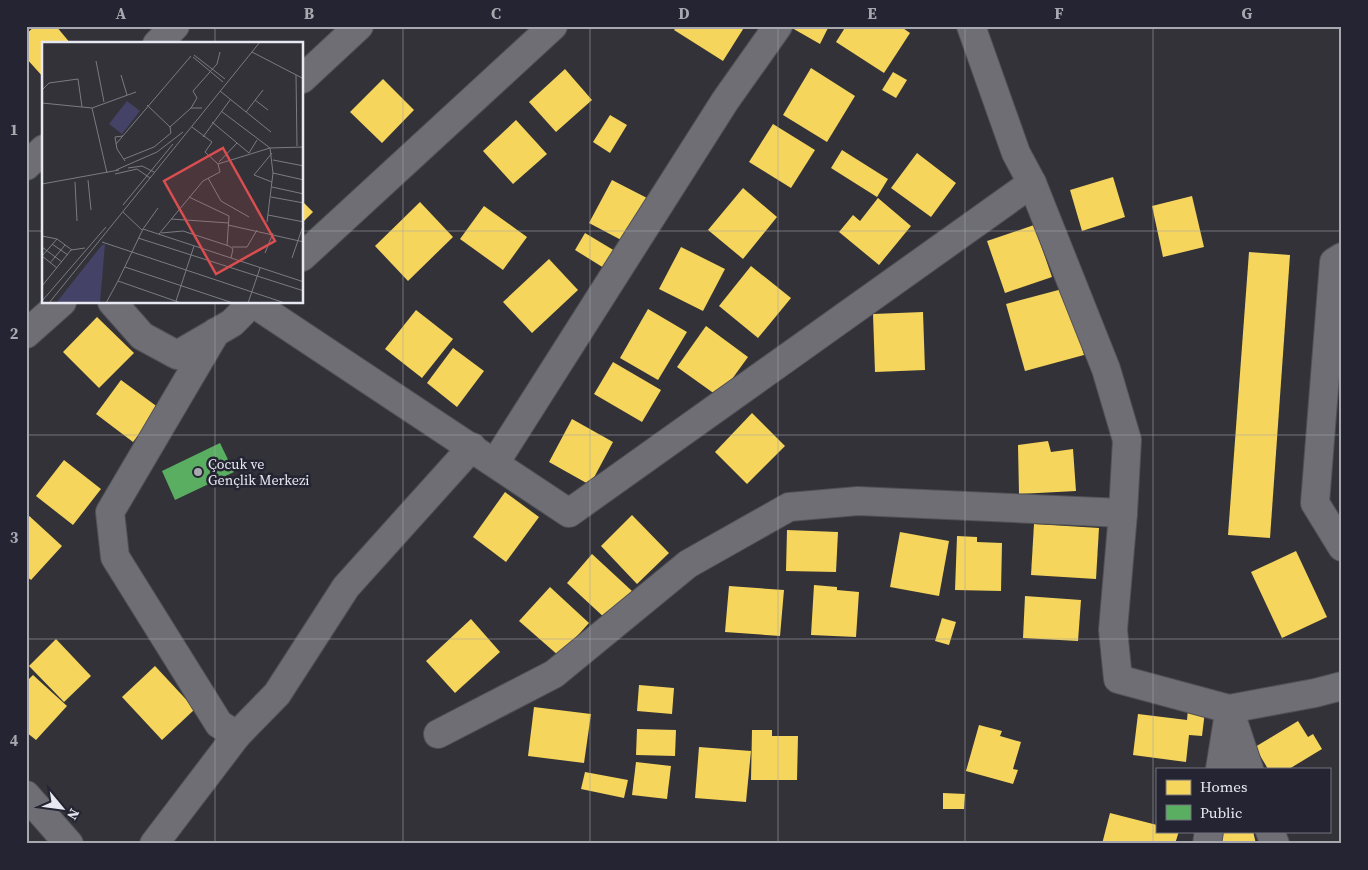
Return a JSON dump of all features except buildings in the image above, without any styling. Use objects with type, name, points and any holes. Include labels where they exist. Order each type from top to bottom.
[{"type":"street","points":[[159,42],[175,26]]},
{"type":"street","points":[[304,77],[359,26]]},
{"type":"street","points":[[304,255],[553,26]]},
{"type":"street","points":[[495,462],[725,101],[778,26]]},
{"type":"street","points":[[971,26],[1016,153],[1032,183],[1106,369],[1127,440],[1113,630],[1118,679],[1230,709],[1342,686]]},
{"type":"street","points":[[26,166],[42,151]]},
{"type":"street","points":[[255,304],[495,462],[569,513],[1032,183]]},
{"type":"street","points":[[1342,257],[1334,262],[1315,503],[1342,547]]},
{"type":"street","points":[[26,334],[60,304]]},
{"type":"street","points":[[114,304],[142,336],[177,355],[232,323],[252,304]]},
{"type":"street","points":[[216,332],[110,512],[115,557],[219,724],[237,735]]},
{"type":"street","points":[[154,844],[237,735],[277,694],[346,587],[472,447]]},
{"type":"street","points":[[438,734],[554,674],[688,564],[789,507],[858,501],[1123,513]]},
{"type":"street","points":[[1220,768],[1230,709]]},
{"type":"street","points":[[1230,709],[1250,768]]},
{"type":"street","points":[[26,795],[69,844]]},
{"type":"street","points":[[1270,832],[1275,844]]},
{"type":"place","name":"Çocuk ve Gençlik Merkezi","points":[[198,472]]}]
